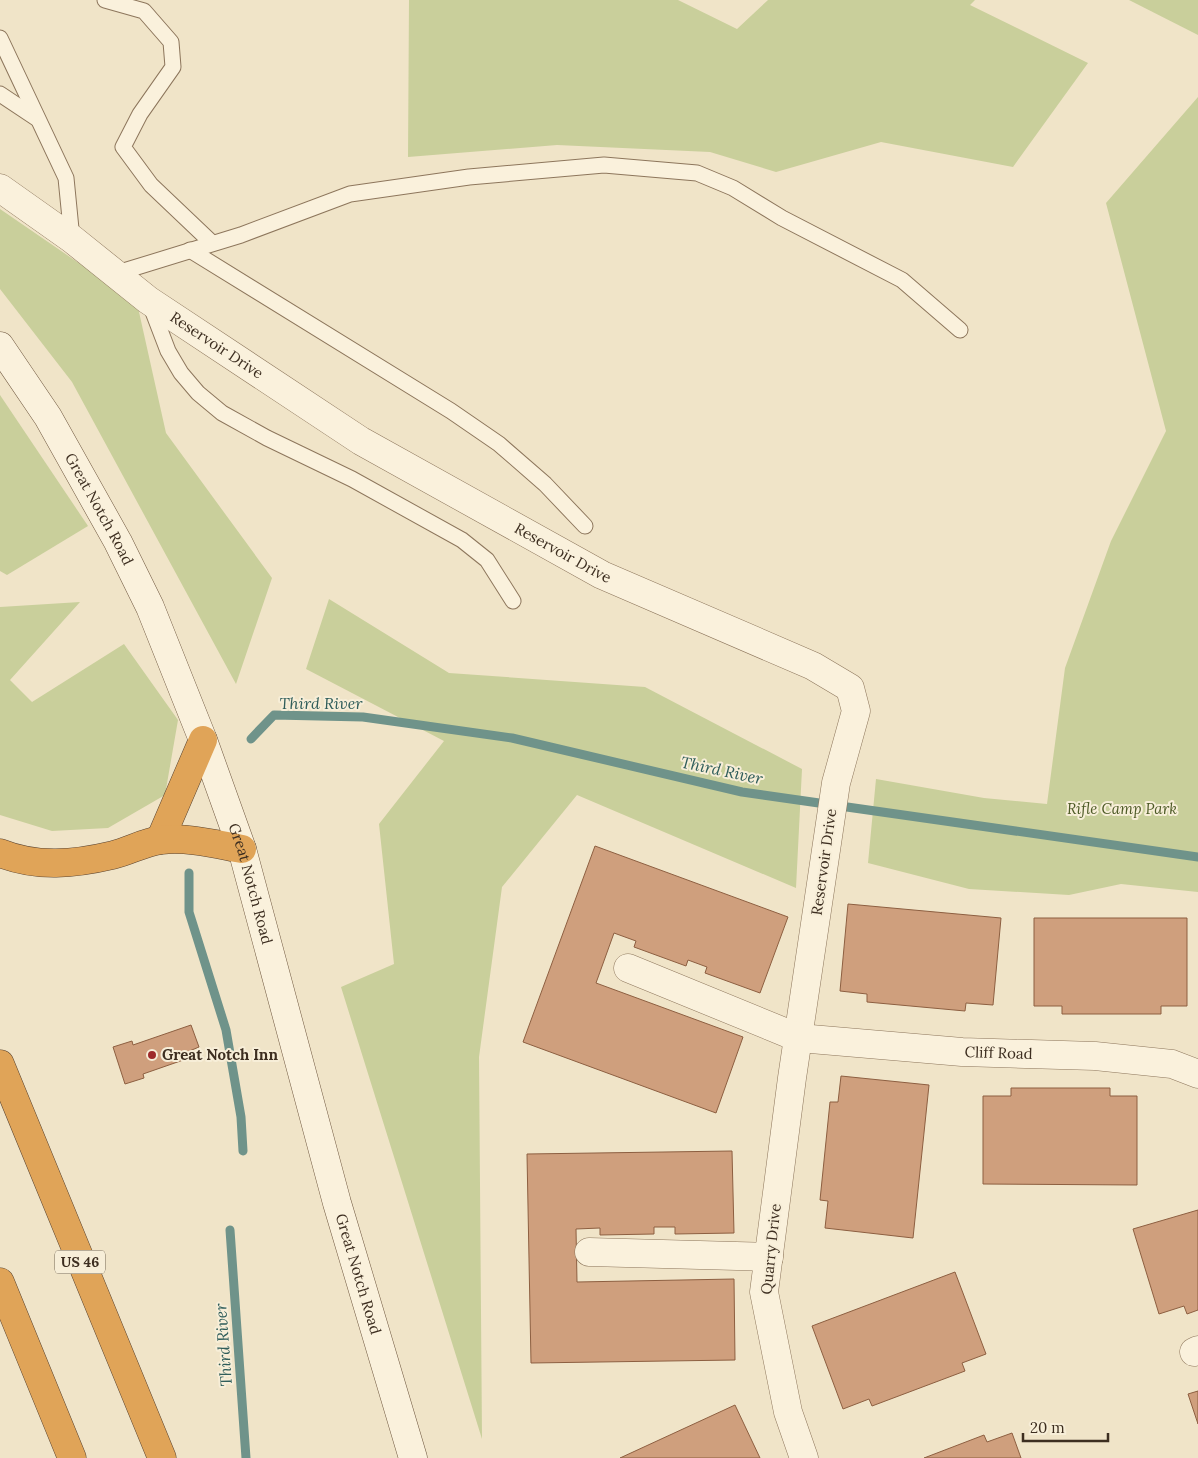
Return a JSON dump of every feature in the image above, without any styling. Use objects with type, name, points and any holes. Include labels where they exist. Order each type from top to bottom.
[{"type":"highway","points":[[160,840],[203,740]]},
{"type":"highway","points":[[0,853],[21,862],[69,863],[114,854],[160,840],[188,839],[242,849]]},
{"type":"highway","name":"US 46","points":[[0,1064],[162,1458]]},
{"type":"highway","points":[[0,1282],[72,1458]]},
{"type":"street","name":"Reservoir Drive","points":[[0,188],[72,238],[148,300],[361,441],[602,575],[813,666],[850,688],[856,711],[836,783],[799,1038]]},
{"type":"street","name":"Great Notch Road","points":[[0,346],[48,417],[118,542],[150,607],[203,740],[242,849],[337,1203],[412,1458]]},
{"type":"street","name":"Cliff Road","points":[[628,968],[799,1038],[962,1052],[1095,1056],[1172,1064],[1198,1074]]},
{"type":"street","name":"Quarry Drive","points":[[799,1038],[764,1292],[788,1412],[804,1458]]},
{"type":"street","points":[[590,1252],[769,1257]]},
{"type":"lane","points":[[105,0],[144,11],[171,42],[173,67],[140,114],[123,148],[151,185],[212,243]]},
{"type":"lane","points":[[0,38],[66,178],[72,238]]},
{"type":"lane","points":[[0,94],[38,119]]},
{"type":"lane","points":[[114,274],[212,243],[350,194],[469,177],[604,165],[696,173],[733,188],[782,218],[902,280],[960,330]]},
{"type":"lane","points":[[190,250],[451,411],[499,444],[545,484],[585,526]]},
{"type":"lane","points":[[148,300],[168,351],[181,373],[198,393],[222,413],[267,438],[310,456],[462,540],[487,560],[512,601]]},
{"type":"green space","points":[[409,0],[678,0],[737,29],[768,0],[975,0],[970,5],[1088,63],[1013,167],[881,142],[776,172],[710,152],[557,145],[408,157]]},
{"type":"green space","points":[[1129,0],[1198,0],[1198,35]]},
{"type":"green space","name":"Rifle Camp Park","points":[[1198,97],[1198,892],[1121,884],[1069,895],[969,889],[868,863],[876,779],[984,798],[1047,804],[1065,668],[1111,541],[1166,431],[1106,203]]},
{"type":"green space","points":[[0,209],[137,303],[166,433],[272,578],[236,684],[72,382],[0,289]]},
{"type":"green space","points":[[0,395],[88,526],[7,575],[0,571]]},
{"type":"green space","points":[[329,599],[449,673],[645,687],[802,769],[796,888],[577,795],[502,887],[479,1057],[482,1439],[341,987],[394,964],[379,824],[444,741],[306,669]]},
{"type":"green space","points":[[80,602],[10,680],[32,702],[124,644],[178,720],[165,795],[108,828],[52,831],[0,815],[0,607]]},
{"type":"building","points":[[595,846],[788,917],[760,993],[705,973],[707,967],[688,960],[686,966],[634,947],[636,941],[614,933],[596,983],[743,1037],[716,1113],[523,1042]]},
{"type":"building","points":[[848,904],[1001,918],[993,1005],[966,1003],[965,1011],[867,1002],[867,994],[840,991]]},
{"type":"building","points":[[1034,918],[1187,918],[1187,1006],[1161,1006],[1161,1014],[1062,1014],[1062,1006],[1034,1006]]},
{"type":"building","name":"Great Notch Inn","points":[[191,1025],[199,1047],[187,1052],[189,1058],[143,1074],[144,1078],[125,1084],[113,1047],[132,1041],[133,1045]]},
{"type":"building","points":[[841,1076],[929,1085],[913,1238],[825,1228],[828,1201],[820,1200],[830,1102],[838,1102]]},
{"type":"building","points":[[1011,1088],[1110,1088],[1110,1096],[1137,1096],[1137,1185],[983,1184],[983,1096],[1011,1096]]},
{"type":"building","points":[[732,1151],[734,1233],[675,1234],[675,1227],[654,1227],[654,1234],[600,1235],[600,1228],[576,1229],[577,1282],[734,1279],[735,1360],[531,1363],[527,1154]]},
{"type":"building","points":[[1198,1210],[1198,1310],[1187,1314],[1184,1306],[1159,1314],[1133,1229]]},
{"type":"building","points":[[955,1272],[986,1354],[962,1363],[965,1371],[872,1406],[869,1399],[843,1409],[812,1326]]},
{"type":"building","points":[[1198,1391],[1198,1424],[1188,1394]]},
{"type":"building","points":[[735,1405],[760,1458],[620,1458]]},
{"type":"building","points":[[1012,1433],[1021,1458],[924,1458],[984,1435],[987,1442]]},
{"type":"waterway","name":"Third River","points":[[251,739],[274,715],[363,717],[512,738],[742,792],[1198,857]]},
{"type":"waterway","name":"Third River","points":[[189,873],[189,912],[226,1030],[241,1117],[243,1151]]},
{"type":"waterway","name":"Third River","points":[[230,1230],[246,1458]]},
{"type":"place","name":"Great Notch Inn","points":[[152,1055]]}]
